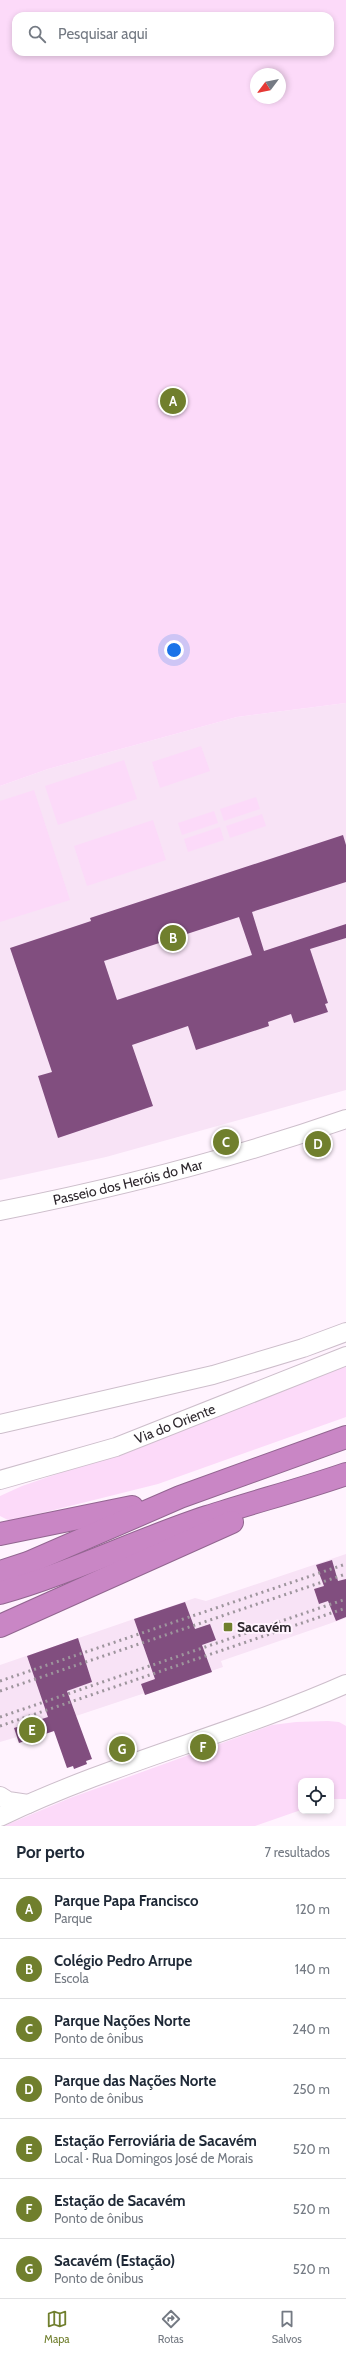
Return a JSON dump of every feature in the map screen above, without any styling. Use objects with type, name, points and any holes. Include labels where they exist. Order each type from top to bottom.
[{"type":"highway","points":[[0,1572],[28,1563],[180,1497],[346,1437]]},
{"type":"highway","points":[[0,1626],[297,1492],[346,1474]]},
{"type":"highway","points":[[0,1593],[35,1584],[207,1517],[297,1492]]},
{"type":"highway","points":[[10,1533],[180,1497]]},
{"type":"street","name":"Passeio dos Heróis do Mar","points":[[0,1211],[58,1200],[236,1154],[346,1119]]},
{"type":"street","points":[[0,1424],[213,1375],[302,1348],[346,1332]]},
{"type":"street","name":"Via do Oriente","points":[[0,1480],[116,1447],[346,1356]]},
{"type":"street","points":[[0,1817],[108,1771],[201,1741],[310,1700],[346,1684]]},
{"type":"street","points":[[0,1796],[8,1801],[28,1804]]},
{"type":"shaded area","points":[[0,0],[346,0],[346,703],[237,717],[48,769],[0,786]]},
{"type":"shaded area","points":[[346,703],[346,1090],[106,1157],[0,1180],[0,786],[48,769],[237,717]]},
{"type":"shaded area","points":[[201,746],[210,771],[160,788],[152,762]]},
{"type":"shaded area","points":[[124,760],[137,799],[58,825],[45,786]]},
{"type":"shaded area","points":[[34,790],[70,900],[0,922],[0,801]]},
{"type":"shaded area","points":[[256,797],[260,809],[224,821],[220,809]]},
{"type":"shaded area","points":[[214,811],[218,823],[182,835],[178,823]]},
{"type":"shaded area","points":[[262,814],[266,826],[230,838],[226,826]]},
{"type":"shaded area","points":[[153,820],[166,860],[87,886],[74,846]]},
{"type":"shaded area","points":[[220,827],[224,840],[188,852],[184,839]]},
{"type":"shaded area","points":[[346,1365],[346,1417],[158,1484],[10,1521],[0,1516],[0,1496],[22,1486],[118,1453]]},
{"type":"shaded area","points":[[346,1554],[346,1618],[221,1661],[223,1667],[76,1716],[54,1731],[19,1743],[17,1737],[0,1742],[0,1665],[195,1598],[206,1601]]},
{"type":"shaded area","points":[[328,1721],[339,1722],[346,1726],[346,1799],[334,1799],[334,1778],[298,1778],[298,1811],[255,1826],[4,1826],[70,1798],[272,1725],[296,1722]]},
{"type":"building","points":[[343,835],[346,845],[346,882],[252,912],[264,951],[346,924],[346,938],[310,949],[328,1003],[325,1004],[328,1012],[294,1023],[291,1014],[268,1022],[269,1026],[196,1050],[188,1026],[132,1045],[153,1106],[58,1138],[38,1076],[52,1072],[10,948],[91,921],[90,918]],"holes":[[[239,917],[252,955],[117,1000],[104,961]]]},
{"type":"building","points":[[332,1560],[338,1581],[346,1579],[346,1617],[336,1621],[328,1601],[319,1604],[314,1589],[324,1586],[316,1565]]},
{"type":"building","points":[[185,1602],[195,1629],[210,1624],[216,1640],[202,1645],[212,1672],[145,1695],[141,1684],[155,1679],[134,1619]]},
{"type":"building","points":[[78,1638],[92,1682],[67,1691],[92,1759],[86,1761],[87,1764],[74,1769],[73,1766],[67,1768],[54,1731],[19,1743],[14,1728],[48,1717],[27,1656]]},
{"type":"railway","points":[[0,1681],[346,1564]]},
{"type":"railway","points":[[0,1691],[346,1574]]},
{"type":"railway","points":[[0,1717],[346,1599]]},
{"type":"railway","points":[[0,1726],[346,1608]]},
{"type":"place","name":"Parque Papa Francisco","points":[[173,401]]},
{"type":"place","name":"Colégio Pedro Arrupe","points":[[173,938]]},
{"type":"place","name":"Parque Nações Norte","points":[[226,1142]]},
{"type":"place","name":"Parque das Nações Norte","points":[[318,1144]]},
{"type":"place","name":"Sacavém","points":[[228,1627]]},
{"type":"place","name":"Estação Ferroviária de Sacavém","points":[[32,1730]]},
{"type":"place","name":"Estação de Sacavém","points":[[203,1747]]},
{"type":"place","name":"Sacavém (Estação)","points":[[122,1749]]}]
